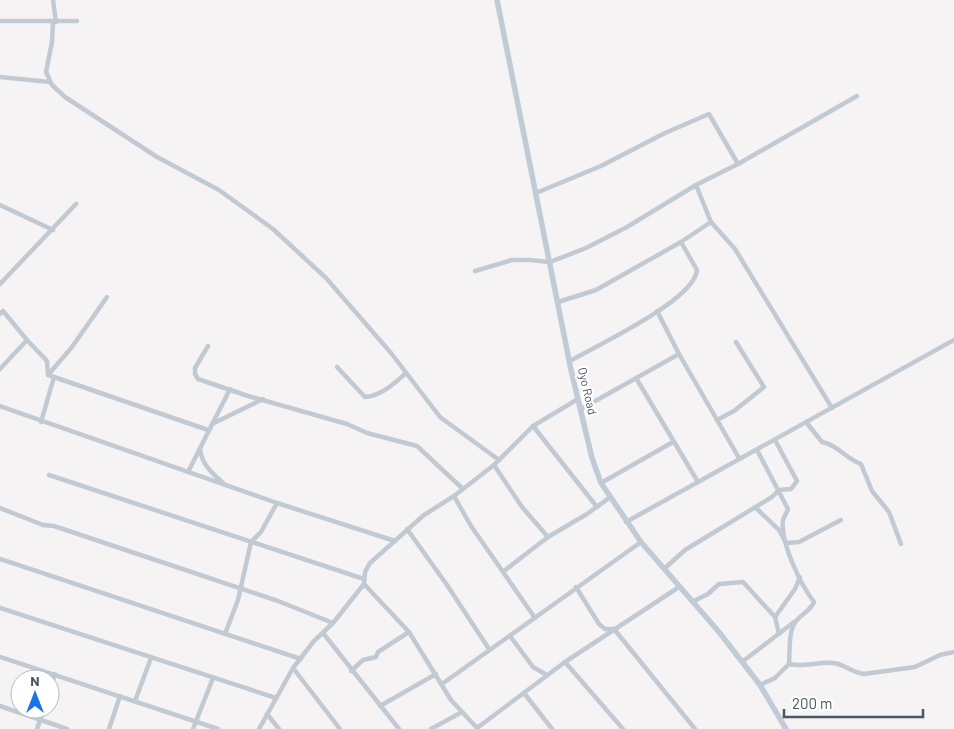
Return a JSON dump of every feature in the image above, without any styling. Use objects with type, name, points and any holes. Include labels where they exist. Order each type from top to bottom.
[{"type":"street","points":[[53,0],[54,22],[46,72],[50,82],[65,97],[117,132],[157,157],[219,190],[273,228],[326,278],[406,373],[440,418],[498,460]]},
{"type":"street","name":"Oyo Road","points":[[497,0],[570,361],[592,458],[601,484],[641,542],[665,568],[760,685],[786,729]]},
{"type":"street","points":[[0,21],[77,21]]},
{"type":"street","points":[[0,77],[50,82]]},
{"type":"street","points":[[476,271],[512,260],[550,262],[586,248],[627,227],[696,185],[738,164],[856,96]]},
{"type":"street","points":[[536,193],[601,166],[665,132],[710,114],[738,164]]},
{"type":"street","points":[[696,185],[711,222],[735,249],[832,408]]},
{"type":"street","points":[[0,284],[30,250],[53,230],[76,204]]},
{"type":"street","points":[[0,205],[53,230]]},
{"type":"street","points":[[558,302],[596,290],[681,242],[711,222]]},
{"type":"street","points":[[570,361],[657,312],[684,293],[697,274],[681,242]]},
{"type":"street","points":[[48,375],[72,348],[107,297]]},
{"type":"street","points":[[0,306],[1,312],[47,361],[48,375]]},
{"type":"street","points":[[657,312],[740,459]]},
{"type":"street","points":[[0,369],[27,340]]},
{"type":"street","points":[[626,522],[954,340]]},
{"type":"street","points":[[717,420],[734,412],[764,387],[736,342]]},
{"type":"street","points":[[208,346],[195,368],[194,374],[198,378],[347,424],[367,433],[417,446],[463,489]]},
{"type":"street","points":[[581,410],[679,354]]},
{"type":"street","points":[[337,367],[365,397],[372,396],[386,389],[406,373]]},
{"type":"street","points":[[48,375],[208,430]]},
{"type":"street","points":[[41,422],[54,377]]},
{"type":"street","points":[[636,378],[698,482]]},
{"type":"street","points":[[188,472],[230,389]]},
{"type":"street","points":[[259,729],[293,668],[333,623],[364,581],[370,563],[424,515],[454,496],[494,465],[533,426],[578,398]]},
{"type":"street","points":[[213,423],[263,399]]},
{"type":"street","points":[[0,406],[41,422],[277,503],[395,541]]},
{"type":"street","points":[[806,422],[822,442],[833,444],[850,460],[861,464],[872,491],[888,512],[901,544]]},
{"type":"street","points":[[533,426],[598,506]]},
{"type":"street","points":[[665,568],[685,550],[756,508],[772,497],[778,490],[791,489],[797,481],[775,440]]},
{"type":"street","points":[[601,484],[673,442]]},
{"type":"street","points":[[200,449],[201,458],[205,464],[224,484]]},
{"type":"street","points":[[757,450],[788,509],[783,520],[786,543]]},
{"type":"street","points":[[494,465],[522,507],[548,537]]},
{"type":"street","points":[[49,475],[364,581],[408,632],[451,700],[477,728],[565,662],[679,587]]},
{"type":"street","points":[[454,496],[471,526],[504,571],[534,618]]},
{"type":"street","points":[[504,571],[548,537],[610,498]]},
{"type":"street","points":[[225,634],[240,589],[251,542],[261,532],[277,503]]},
{"type":"street","points":[[0,508],[43,525],[54,526],[142,554],[312,613],[333,623]]},
{"type":"street","points":[[742,662],[811,610],[814,602],[800,577],[779,530],[756,508]]},
{"type":"street","points":[[786,543],[799,542],[841,520]]},
{"type":"street","points":[[407,529],[489,649]]},
{"type":"street","points":[[442,684],[641,542]]},
{"type":"street","points":[[0,559],[300,658]]},
{"type":"street","points":[[775,617],[795,589],[800,577]]},
{"type":"street","points":[[692,602],[708,594],[719,584],[743,582],[775,617],[779,634]]},
{"type":"street","points":[[576,587],[599,624],[605,629],[614,629]]},
{"type":"street","points":[[0,608],[276,698]]},
{"type":"street","points":[[760,685],[775,678],[789,664],[792,632],[796,620]]},
{"type":"street","points":[[614,629],[694,729]]},
{"type":"street","points":[[351,671],[363,660],[376,657],[378,652],[408,632]]},
{"type":"street","points":[[323,633],[398,729]]},
{"type":"street","points":[[510,636],[533,667],[547,675]]},
{"type":"street","points":[[789,664],[799,666],[832,662],[851,671],[864,674],[915,668],[940,655],[954,652]]},
{"type":"street","points":[[0,657],[38,669]]},
{"type":"street","points":[[135,701],[151,658]]},
{"type":"street","points":[[565,662],[623,729]]},
{"type":"street","points":[[293,668],[339,729]]},
{"type":"street","points":[[380,706],[436,674]]},
{"type":"street","points":[[60,676],[218,729]]},
{"type":"street","points":[[193,729],[213,678]]},
{"type":"street","points":[[524,692],[552,729]]},
{"type":"street","points":[[109,729],[120,696]]},
{"type":"street","points":[[0,706],[67,729]]},
{"type":"street","points":[[431,729],[462,712]]},
{"type":"street","points":[[267,714],[279,729]]},
{"type":"street","points":[[37,729],[40,720]]}]
